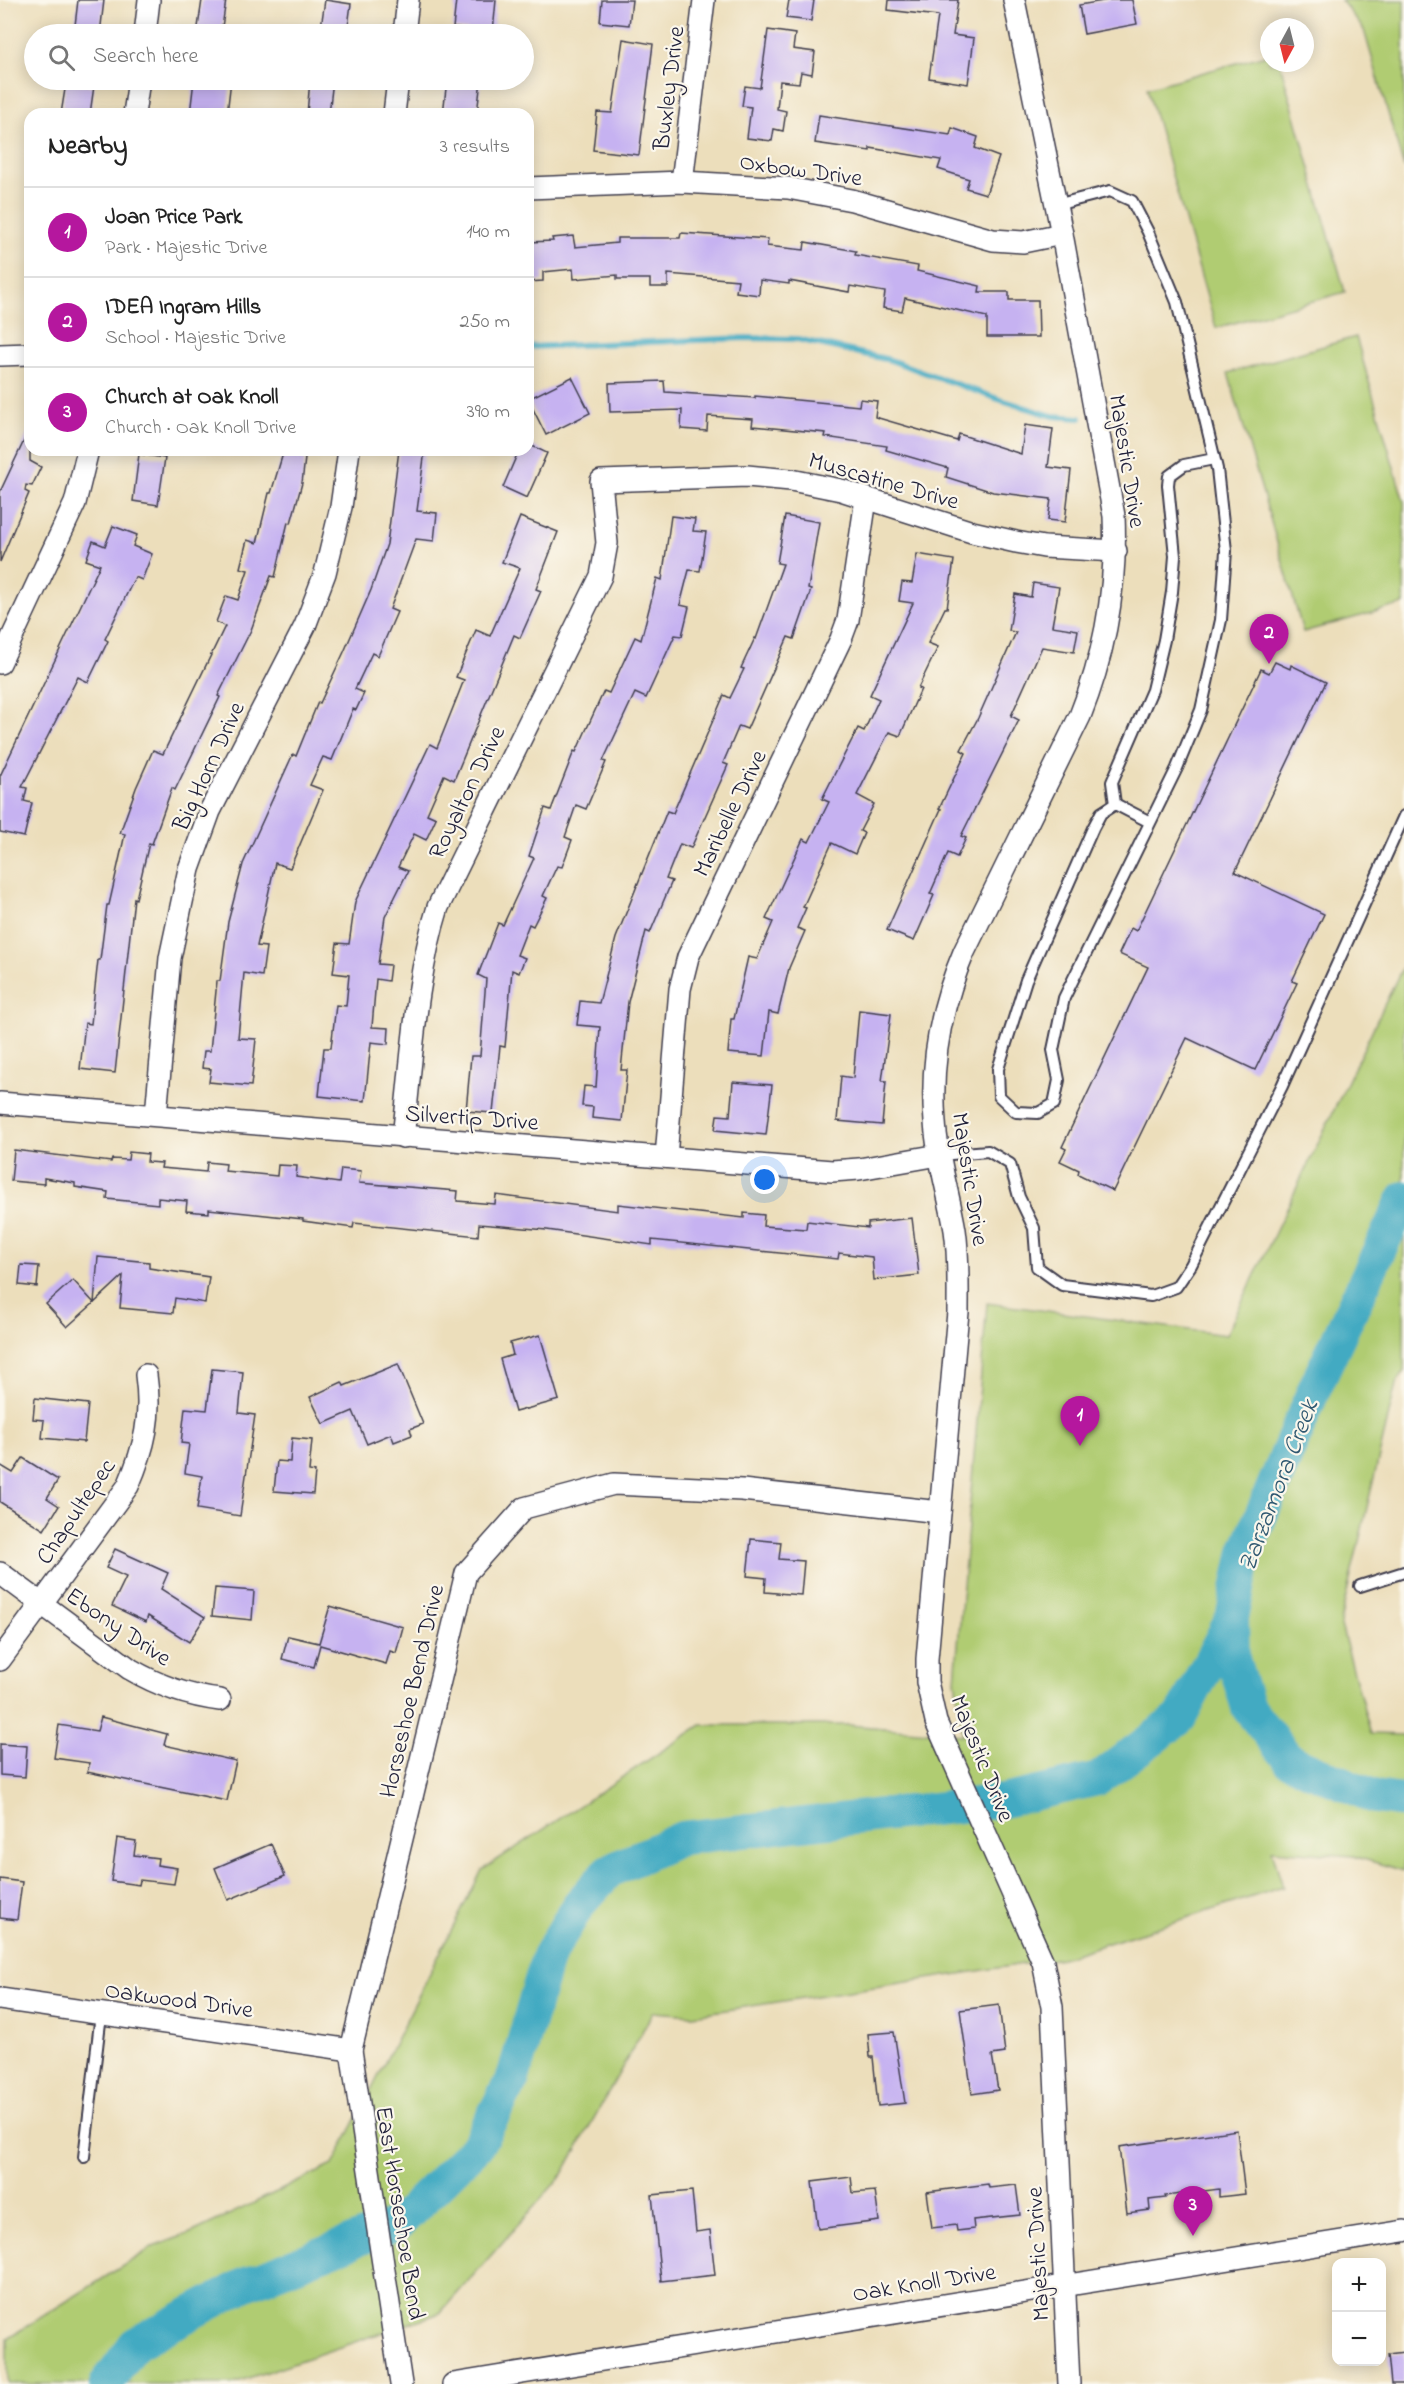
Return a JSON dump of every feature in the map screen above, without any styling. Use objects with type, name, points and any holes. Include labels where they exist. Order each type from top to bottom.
[{"type":"street","points":[[146,24],[149,0]]},
{"type":"street","points":[[405,24],[408,0]]},
{"type":"street","name":"Buxley Drive","points":[[682,182],[704,0]]},
{"type":"street","name":"Majestic Drive","points":[[1014,0],[1062,234],[1114,516],[1116,551],[1111,604],[1094,680],[1080,716],[964,952],[950,985],[941,1021],[934,1086],[935,1122],[939,1155],[955,1231],[958,1312],[927,1659],[927,1682],[936,1722],[1043,1962],[1052,2007],[1069,2384]]},
{"type":"street","points":[[135,108],[138,90]]},
{"type":"street","points":[[395,108],[397,90]]},
{"type":"street","name":"Oxbow Drive","points":[[534,188],[682,182],[788,188],[818,192],[926,219],[993,240],[1023,242],[1062,234]]},
{"type":"street","points":[[0,355],[24,354]]},
{"type":"street","points":[[0,663],[75,503],[87,456]]},
{"type":"street","name":"Big Horn Drive","points":[[156,1115],[170,958],[189,869],[210,811],[309,616],[325,573],[341,507],[348,456]]},
{"type":"street","name":"Muscatine Drive","points":[[601,482],[747,476],[813,483],[972,532],[1016,542],[1044,547],[1116,551]]},
{"type":"street","name":"Royalton Drive","points":[[403,1137],[423,968],[429,936],[438,908],[601,576],[606,543],[601,482]]},
{"type":"street","name":"Maribelle Drive","points":[[666,1157],[680,989],[688,957],[841,639],[848,620],[866,499]]},
{"type":"street","name":"Silvertip Drive","points":[[0,1103],[832,1171],[860,1169],[939,1155]]},
{"type":"street","name":"Chapultepec","points":[[0,1659],[128,1486],[142,1456],[148,1424],[146,1375]]},
{"type":"street","name":"Horseshoe Bend Drive","points":[[351,2050],[466,1573],[524,1508],[614,1484],[742,1490],[940,1512]]},
{"type":"street","name":"Ebony Drive","points":[[0,1573],[147,1679],[182,1693],[220,1700]]},
{"type":"street","name":"Oakwood Drive","points":[[0,1999],[351,2050]]},
{"type":"street","name":"East Horseshoe Bend","points":[[351,2050],[401,2384]]},
{"type":"street","name":"Oak Knoll Drive","points":[[453,2384],[1404,2231]]},
{"type":"lane","points":[[1056,205],[1110,191],[1132,201],[1148,232],[1177,302],[1214,459],[1226,551],[1221,620],[1201,710],[1176,768],[1064,998],[1053,1050],[1059,1080],[1054,1104],[1038,1113],[1016,1112],[999,1096],[998,1070],[1026,980],[1093,828],[1101,813],[1115,804]]},
{"type":"lane","points":[[1115,804],[1112,782],[1152,690],[1172,592],[1175,556],[1169,476],[1184,465],[1214,459]]},
{"type":"lane","points":[[1115,804],[1150,822]]},
{"type":"lane","points":[[939,1155],[988,1150],[1010,1164],[1019,1197],[1034,1228],[1037,1267],[1062,1284],[1151,1296],[1176,1287],[1191,1265],[1282,1086],[1404,816]]},
{"type":"lane","points":[[1360,1586],[1404,1572]]},
{"type":"lane","points":[[84,2157],[101,2014]]},
{"type":"green space","points":[[1341,0],[1404,0],[1404,168],[1364,30]]},
{"type":"green space","points":[[1260,57],[1260,72],[1283,72],[1345,292],[1216,328],[1147,88]]},
{"type":"green space","points":[[1356,337],[1404,502],[1404,604],[1303,632],[1228,373]]},
{"type":"green space","points":[[1404,964],[1404,1371],[1396,1384],[1340,1622],[1371,1734],[1404,1735],[1404,1871],[1353,1856],[1272,1850],[1283,1887],[1062,1958],[693,2015],[653,2012],[563,2174],[440,2313],[231,2384],[8,2384],[8,2338],[153,2247],[193,2232],[333,2165],[482,1870],[701,1725],[849,1725],[963,1735],[955,1680],[987,1303],[1226,1335]]},
{"type":"building","points":[[78,0],[104,0],[101,24],[75,24]]},
{"type":"building","points":[[202,0],[226,0],[222,24],[198,24]]},
{"type":"building","points":[[325,0],[351,4],[348,24],[321,24]]},
{"type":"building","points":[[456,0],[496,0],[494,24],[453,24]]},
{"type":"building","points":[[602,0],[632,0],[629,25],[600,22]]},
{"type":"building","points":[[789,0],[814,0],[811,21],[786,18]]},
{"type":"building","points":[[889,0],[958,0],[953,35],[974,38],[968,84],[929,78],[938,16],[888,10]]},
{"type":"building","points":[[1109,0],[1132,0],[1137,24],[1084,34],[1079,5]]},
{"type":"building","points":[[768,30],[795,34],[793,49],[815,52],[812,74],[801,72],[799,83],[780,81],[777,109],[786,111],[783,131],[774,129],[772,141],[747,138],[751,107],[742,106],[745,86],[760,88]]},
{"type":"building","points":[[623,39],[653,44],[639,155],[593,150],[597,112],[612,113]]},
{"type":"building","points":[[65,90],[93,90],[91,108],[62,108]]},
{"type":"building","points":[[193,90],[230,90],[228,108],[191,108]]},
{"type":"building","points":[[309,90],[332,90],[330,108],[308,108]]},
{"type":"building","points":[[446,90],[480,90],[478,108],[444,108]]},
{"type":"building","points":[[819,115],[950,135],[952,128],[978,137],[975,148],[999,157],[986,194],[966,188],[969,179],[938,169],[941,160],[870,148],[870,151],[815,143]]},
{"type":"building","points":[[681,233],[768,239],[767,246],[804,250],[805,242],[856,251],[855,255],[918,266],[917,271],[980,286],[979,292],[1009,292],[1009,300],[1038,300],[1039,337],[987,337],[987,317],[905,298],[902,311],[883,308],[885,292],[850,286],[849,292],[789,281],[789,284],[760,280],[759,295],[736,292],[738,280],[668,274],[668,287],[650,287],[650,279],[617,279],[617,275],[574,279],[573,269],[543,272],[543,281],[534,282],[534,242],[553,241],[552,238],[573,236],[575,247],[617,243],[617,238],[680,238]]},
{"type":"building","points":[[572,377],[590,413],[546,435],[534,411],[534,396]]},
{"type":"building","points":[[664,381],[665,392],[755,398],[755,396],[859,406],[860,399],[877,401],[875,417],[957,441],[959,434],[1021,454],[1025,425],[1053,429],[1048,467],[1071,470],[1065,522],[1048,520],[1051,499],[993,492],[946,477],[948,468],[886,450],[887,446],[825,437],[826,433],[752,426],[753,419],[708,416],[707,431],[681,429],[682,410],[610,412],[609,383]]},
{"type":"building","points":[[24,441],[24,456],[30,456],[30,461],[41,467],[32,486],[26,485],[25,491],[29,493],[0,562],[0,492]]},
{"type":"building","points":[[534,447],[547,453],[527,498],[503,487],[516,456],[534,456]]},
{"type":"building","points":[[139,456],[165,458],[158,505],[133,501]]},
{"type":"building","points":[[282,456],[305,456],[302,483],[291,523],[288,522],[275,577],[271,576],[251,630],[175,790],[172,788],[152,844],[149,843],[136,899],[134,898],[115,1073],[80,1069],[85,1023],[91,1024],[107,905],[109,905],[125,834],[120,833],[153,750],[163,754],[225,626],[216,622],[226,596],[238,600],[248,570],[240,568],[247,540],[257,543],[269,493],[271,493]]},
{"type":"building","points":[[398,456],[424,456],[417,511],[437,513],[434,541],[416,539],[390,609],[397,612],[378,656],[372,653],[355,689],[364,693],[356,710],[353,709],[332,760],[323,757],[310,785],[323,790],[290,868],[275,863],[257,946],[266,947],[262,976],[244,973],[238,1038],[256,1039],[251,1086],[209,1082],[211,1069],[202,1068],[204,1051],[210,1051],[217,981],[220,981],[228,922],[243,864],[293,754],[296,756],[318,702],[320,703],[344,652],[371,590],[387,544]]},
{"type":"building","points":[[671,516],[695,519],[693,531],[706,532],[700,571],[689,570],[680,605],[689,607],[682,636],[675,635],[646,698],[635,693],[603,761],[606,762],[586,809],[576,805],[565,837],[572,840],[562,867],[557,866],[543,896],[547,898],[533,926],[529,924],[517,955],[525,958],[519,973],[512,970],[505,1047],[500,1046],[493,1113],[466,1111],[471,1056],[480,1056],[486,979],[478,975],[498,923],[503,925],[534,858],[529,856],[545,808],[551,810],[574,751],[576,752],[604,691],[609,693],[635,637],[641,640],[657,578],[662,580]]},
{"type":"building","points":[[785,516],[819,522],[808,589],[811,590],[794,639],[788,637],[747,729],[739,726],[723,763],[728,765],[691,848],[680,844],[666,879],[672,881],[650,933],[646,931],[628,1002],[621,1070],[627,1070],[622,1121],[592,1118],[593,1107],[582,1106],[584,1086],[596,1087],[600,1027],[577,1025],[580,1001],[599,1003],[616,938],[667,811],[673,813],[724,695],[730,698],[744,669],[741,668],[756,639],[783,564],[777,563]]},
{"type":"building","points":[[520,517],[558,532],[536,589],[541,591],[520,638],[514,635],[454,780],[444,775],[427,814],[436,818],[426,840],[414,834],[398,867],[408,871],[385,917],[378,964],[390,965],[388,981],[376,979],[372,1027],[389,1028],[388,1044],[371,1042],[365,1101],[319,1096],[324,1048],[331,1048],[336,1005],[346,1006],[349,975],[333,973],[337,943],[349,944],[355,902],[430,744],[437,748],[464,680],[456,677],[476,630],[490,636],[520,568],[502,562]]},
{"type":"building","points":[[113,526],[137,535],[133,546],[152,554],[142,580],[135,577],[105,639],[108,641],[88,682],[78,677],[22,787],[27,788],[24,801],[32,803],[24,837],[0,832],[0,776],[100,565],[86,560],[93,541],[105,546]]},
{"type":"building","points":[[917,554],[954,560],[947,608],[928,643],[938,647],[918,688],[921,689],[900,736],[889,732],[857,795],[874,804],[860,831],[864,833],[855,854],[832,843],[803,907],[806,908],[797,928],[805,931],[789,968],[778,1014],[769,1012],[764,1056],[728,1053],[731,1019],[734,1019],[748,957],[757,959],[773,922],[766,919],[803,839],[809,842],[829,802],[822,799],[858,728],[864,731],[879,699],[870,695],[913,603],[899,601],[902,582],[912,583]]},
{"type":"building","points":[[1033,583],[1059,587],[1052,626],[1078,630],[1074,652],[1042,647],[1011,716],[1019,720],[961,836],[966,838],[957,857],[948,853],[930,894],[934,895],[914,941],[887,930],[941,809],[939,809],[966,753],[961,750],[978,718],[1016,632],[1009,631],[1015,594],[1031,597]]},
{"type":"building","points":[[1275,662],[1290,669],[1291,665],[1326,682],[1235,872],[1324,914],[1292,981],[1297,983],[1255,1070],[1187,1038],[1113,1191],[1078,1174],[1079,1170],[1060,1161],[1066,1149],[1062,1147],[1148,967],[1119,954],[1131,928],[1136,931],[1261,669],[1269,673]]},
{"type":"building","points":[[859,1010],[891,1014],[882,1081],[886,1081],[882,1125],[837,1121],[841,1076],[853,1078]]},
{"type":"building","points":[[733,1082],[772,1085],[766,1135],[715,1130],[717,1115],[730,1116]]},
{"type":"building","points":[[14,1150],[111,1162],[112,1159],[128,1160],[129,1152],[148,1154],[147,1162],[162,1163],[161,1168],[206,1172],[207,1162],[226,1164],[225,1171],[277,1176],[278,1165],[297,1166],[296,1177],[339,1183],[341,1169],[361,1171],[359,1183],[458,1191],[457,1201],[495,1204],[496,1195],[618,1211],[618,1204],[744,1218],[744,1213],[764,1215],[763,1226],[806,1229],[807,1221],[868,1228],[868,1223],[912,1218],[919,1275],[874,1280],[872,1257],[839,1253],[838,1259],[652,1240],[652,1245],[547,1230],[479,1224],[478,1236],[354,1223],[353,1228],[303,1221],[303,1219],[209,1209],[209,1213],[186,1211],[187,1201],[158,1198],[158,1204],[107,1199],[108,1192],[75,1187],[75,1183],[44,1178],[44,1184],[11,1181]]},
{"type":"building","points":[[98,1257],[149,1262],[149,1268],[209,1277],[205,1303],[175,1298],[173,1313],[120,1308],[123,1276],[94,1303]]},
{"type":"building","points":[[21,1265],[39,1266],[37,1287],[19,1285]]},
{"type":"building","points":[[73,1280],[94,1303],[67,1327],[46,1304]]},
{"type":"building","points":[[540,1335],[559,1400],[515,1412],[500,1359],[513,1355],[510,1343]]},
{"type":"building","points":[[398,1364],[423,1424],[410,1429],[412,1435],[394,1442],[391,1434],[367,1444],[353,1411],[323,1424],[310,1397],[342,1382],[344,1386]]},
{"type":"building","points":[[212,1369],[243,1372],[239,1413],[255,1415],[240,1516],[197,1509],[202,1476],[185,1473],[189,1444],[181,1443],[185,1408],[207,1410]]},
{"type":"building","points":[[35,1398],[88,1404],[84,1442],[42,1438],[44,1420],[33,1419]]},
{"type":"building","points":[[292,1438],[312,1440],[309,1471],[315,1472],[313,1494],[274,1491],[277,1461],[290,1462]]},
{"type":"building","points":[[23,1458],[58,1480],[47,1498],[59,1506],[44,1530],[0,1502],[0,1465],[13,1473]]},
{"type":"building","points":[[751,1539],[781,1542],[779,1559],[804,1561],[801,1595],[765,1592],[766,1578],[747,1576]]},
{"type":"building","points":[[115,1549],[168,1573],[161,1589],[205,1617],[189,1642],[148,1616],[146,1622],[112,1606],[126,1577],[106,1568]]},
{"type":"building","points":[[215,1588],[254,1591],[252,1620],[212,1616]]},
{"type":"building","points":[[330,1606],[403,1627],[396,1653],[390,1651],[386,1664],[320,1645],[314,1667],[282,1659],[288,1636],[319,1643]]},
{"type":"building","points":[[101,1717],[167,1734],[164,1745],[236,1761],[227,1801],[87,1772],[90,1763],[54,1758],[59,1725],[97,1731]]},
{"type":"building","points":[[0,1744],[27,1746],[25,1777],[0,1775]]},
{"type":"building","points":[[117,1838],[136,1841],[134,1855],[158,1858],[157,1865],[177,1868],[174,1884],[140,1880],[139,1885],[111,1881]]},
{"type":"building","points":[[271,1844],[285,1876],[228,1900],[215,1868]]},
{"type":"building","points":[[0,1879],[22,1882],[17,1920],[0,1918]]},
{"type":"building","points":[[999,2005],[1005,2053],[992,2055],[998,2090],[972,2094],[960,2010]]},
{"type":"building","points":[[894,2032],[905,2103],[878,2106],[868,2034]]},
{"type":"building","points":[[1237,2130],[1245,2194],[1219,2197],[1219,2189],[1165,2196],[1166,2198],[1149,2200],[1150,2210],[1127,2213],[1119,2147]]},
{"type":"building","points":[[851,2177],[853,2193],[875,2191],[879,2221],[818,2229],[812,2182]]},
{"type":"building","points":[[988,2184],[989,2188],[1016,2185],[1020,2215],[973,2220],[974,2229],[957,2231],[956,2225],[932,2228],[927,2192]]},
{"type":"building","points":[[692,2191],[696,2232],[710,2230],[715,2275],[661,2281],[652,2195]]},
{"type":"building","points":[[1404,2352],[1404,2384],[1391,2384],[1388,2354]]},
{"type":"waterway","points":[[534,347],[746,338],[797,339],[890,360],[1053,416],[1080,418]]},
{"type":"waterway","name":"Zarzamora Creek","points":[[1404,1198],[1315,1387],[1246,1551],[1232,1618],[1233,1659],[1248,1708],[1290,1761],[1375,1797],[1404,1801]]},
{"type":"waterway","points":[[106,2384],[135,2344],[244,2285],[399,2223],[477,2146],[513,2078],[548,1956],[580,1903],[609,1871],[682,1838],[1003,1801],[1098,1779],[1180,1718],[1232,1618]]},
{"type":"place","name":"IDEA Ingram Hills","points":[[1269,664]]},
{"type":"place","name":"Joan Price Park","points":[[1080,1446]]},
{"type":"place","name":"Church at Oak Knoll","points":[[1193,2236]]}]
